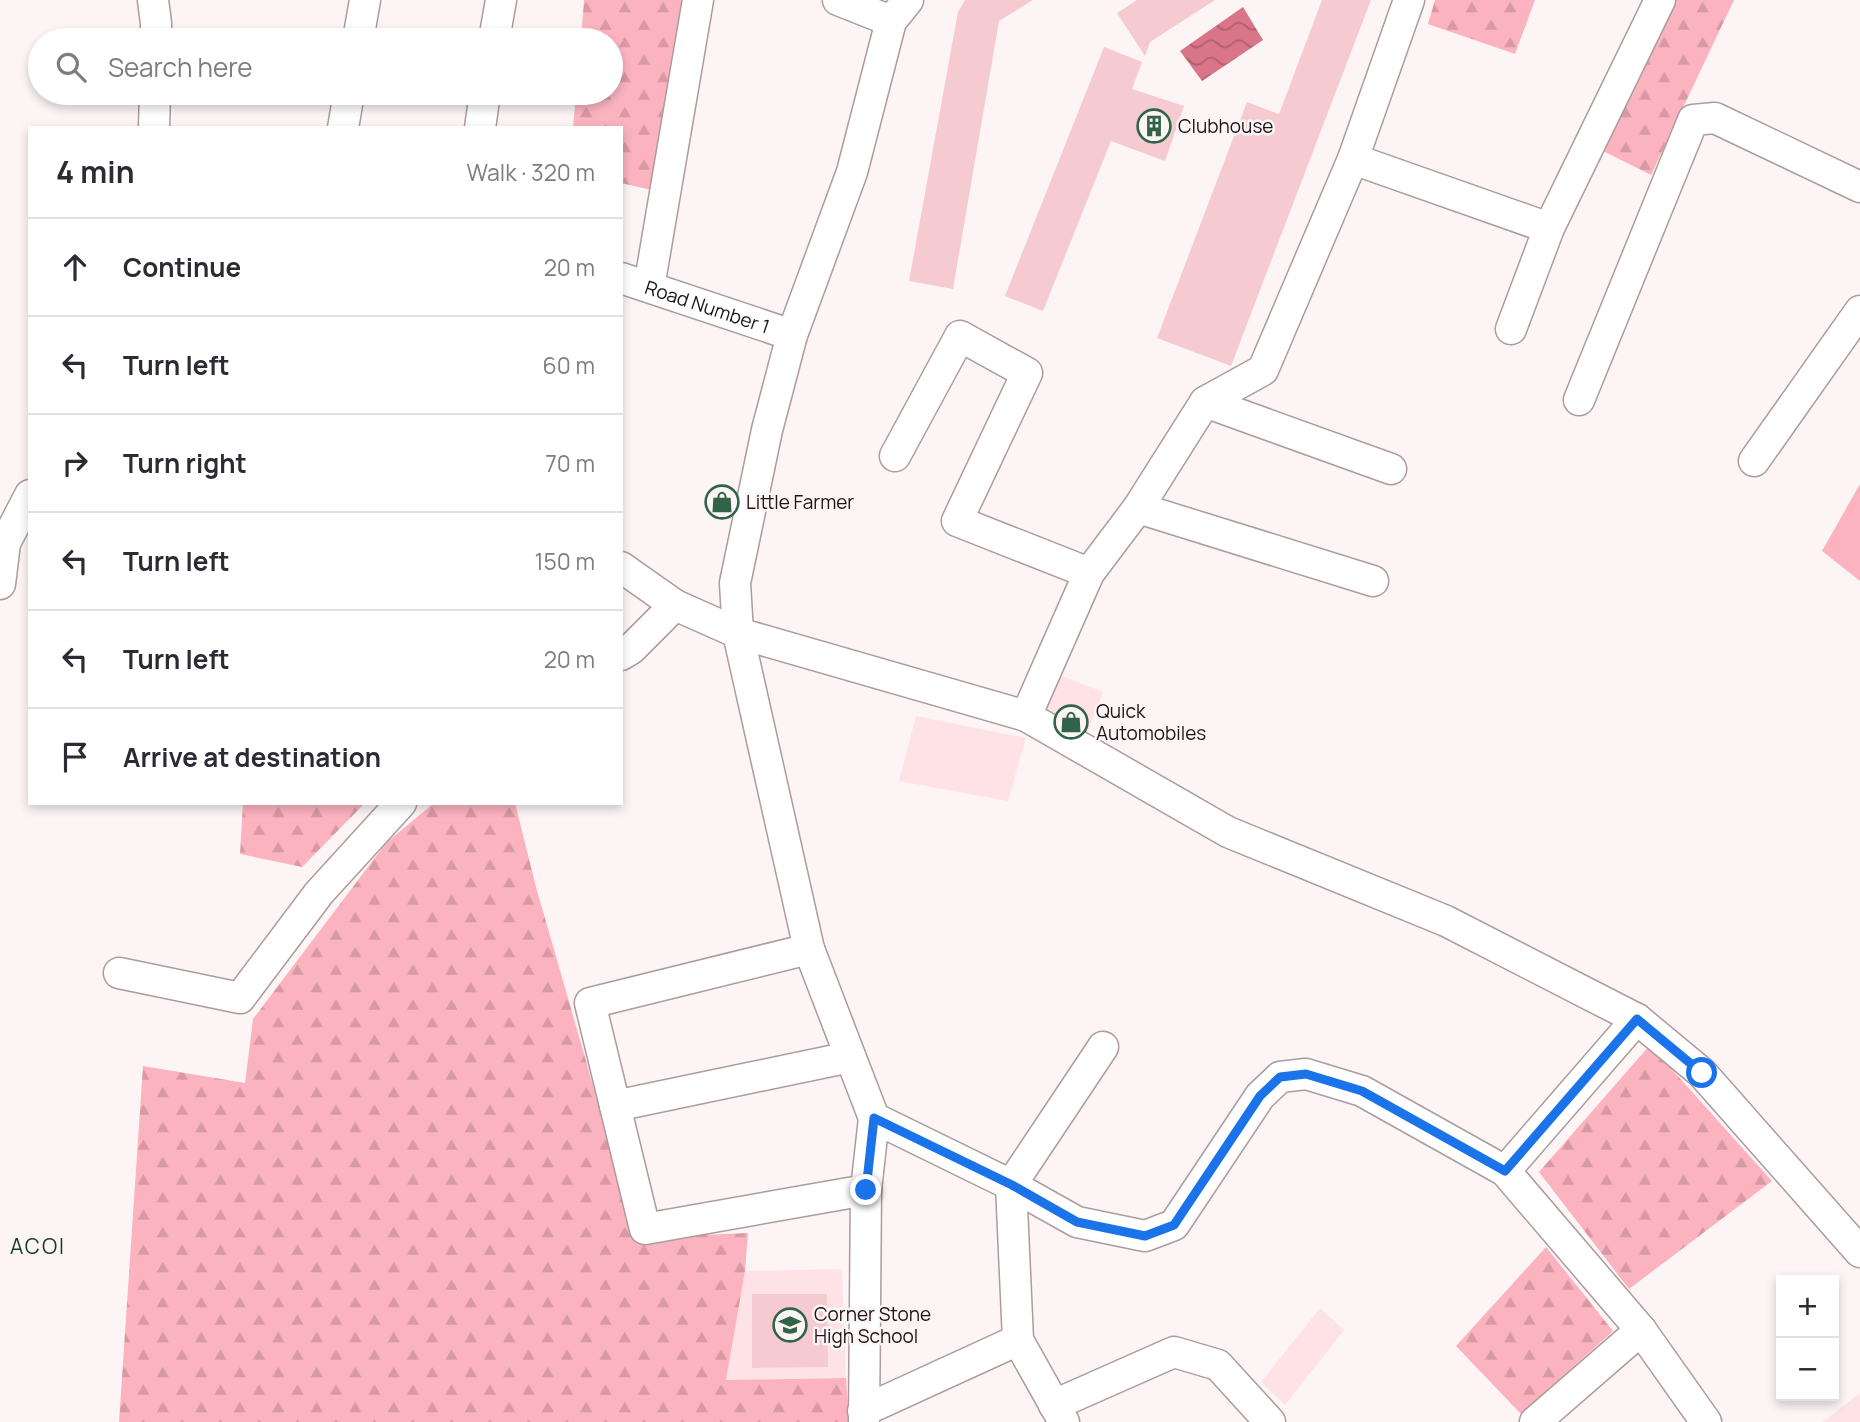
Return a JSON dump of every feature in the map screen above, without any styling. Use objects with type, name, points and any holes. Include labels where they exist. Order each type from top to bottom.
[{"type":"street","points":[[153,0],[156,28]]},
{"type":"street","points":[[360,28],[365,0]]},
{"type":"street","points":[[496,28],[501,0]]},
{"type":"street","points":[[635,283],[698,0]]},
{"type":"street","points":[[838,0],[900,10],[852,172],[792,335],[767,430],[736,583],[738,633],[809,949],[874,1118],[866,1190],[864,1416],[1018,1340]]},
{"type":"street","points":[[1026,716],[1089,573],[1138,508],[1205,402],[1263,370],[1353,159],[1409,0]]},
{"type":"street","points":[[1511,329],[1549,228],[1660,0]]},
{"type":"street","points":[[154,126],[155,105]]},
{"type":"street","points":[[343,126],[347,105]]},
{"type":"street","points":[[480,126],[483,105]]},
{"type":"street","points":[[1579,400],[1693,120],[1715,118],[1860,187]]},
{"type":"street","points":[[1353,159],[1549,228]]},
{"type":"street","name":"Road Number 1","points":[[635,283],[792,335]]},
{"type":"street","points":[[1754,461],[1860,311]]},
{"type":"street","points":[[895,456],[960,337],[1027,373],[957,521],[1089,573]]},
{"type":"street","points":[[1205,402],[1391,469]]},
{"type":"street","points":[[0,584],[5,543],[28,499]]},
{"type":"street","points":[[1138,508],[1373,582]]},
{"type":"street","points":[[623,568],[675,605],[738,633],[1026,716],[1228,832],[1446,921],[1637,1019],[1702,1073],[1860,1252]]},
{"type":"street","points":[[623,654],[675,605]]},
{"type":"street","points":[[119,973],[240,998],[319,893],[399,805]]},
{"type":"street","points":[[809,949],[590,1003],[645,1229],[866,1190]]},
{"type":"street","points":[[1505,1171],[1637,1019]]},
{"type":"street","points":[[1103,1047],[1012,1185],[1018,1340],[1059,1414],[1174,1352],[1218,1365],[1270,1422]]},
{"type":"street","points":[[615,1106],[850,1057]]},
{"type":"street","points":[[874,1118],[1012,1185],[1077,1222],[1145,1236],[1174,1225],[1260,1096],[1280,1077],[1306,1074],[1362,1091],[1505,1171],[1641,1331],[1706,1422]]},
{"type":"street","points":[[1535,1422],[1641,1331]]},
{"type":"shaded area","points":[[1062,676],[1103,692],[1085,739],[1040,715]]},
{"type":"shaded area","points":[[916,716],[1026,738],[1008,801],[899,781]]},
{"type":"shaded area","name":"Corner Stone High School","points":[[842,1269],[846,1378],[725,1380],[745,1271]]},
{"type":"shaded area","points":[[1320,1308],[1344,1330],[1285,1405],[1261,1382]]},
{"type":"shaded area","points":[[1860,1393],[1860,1422],[1823,1422]]},
{"type":"green space","points":[[584,0],[685,0],[652,190],[623,183],[623,126],[573,126],[575,105],[623,105],[623,28],[582,28]]},
{"type":"green space","points":[[1435,0],[1535,0],[1515,54],[1428,24]]},
{"type":"green space","points":[[1671,0],[1734,0],[1651,175],[1599,149]]},
{"type":"green space","points":[[1860,484],[1860,581],[1822,551]]},
{"type":"green space","points":[[243,805],[363,805],[302,867],[240,854]]},
{"type":"green space","points":[[432,805],[516,805],[536,887],[637,1238],[748,1233],[745,1271],[726,1380],[846,1378],[849,1422],[119,1422],[143,1066],[245,1083],[253,1019],[386,843]]},
{"type":"green space","points":[[1650,1045],[1772,1181],[1629,1289],[1539,1172]]},
{"type":"green space","points":[[1546,1247],[1613,1331],[1521,1414],[1456,1346]]},
{"type":"water","points":[[1243,7],[1263,40],[1202,81],[1180,51]]},
{"type":"building","points":[[965,0],[1033,0],[999,21],[953,289],[909,281],[958,12]]},
{"type":"building","points":[[1137,0],[1215,0],[1150,42],[1145,56],[1117,13]]},
{"type":"building","points":[[1322,0],[1371,0],[1231,366],[1157,338],[1247,102],[1279,114]]},
{"type":"building","points":[[1104,47],[1142,62],[1132,89],[1184,106],[1165,161],[1111,141],[1043,311],[1005,296]]},
{"type":"building","points":[[752,1294],[827,1294],[828,1367],[752,1368]]},
{"type":"place","name":"Clubhouse","points":[[1154,126]]},
{"type":"place","name":"Little Farmer","points":[[722,502]]},
{"type":"place","name":"Quick Automobiles","points":[[1071,722]]},
{"type":"place","name":"Corner Stone High School","points":[[790,1325]]},
{"type":"district","name":"ACOI","points":[[38,1246]]},
{"type":"route","points":[[866,1190],[874,1118],[1012,1185],[1077,1222],[1145,1236],[1174,1225],[1260,1096],[1280,1077],[1306,1074],[1362,1091],[1505,1171],[1637,1019],[1702,1073]]}]
